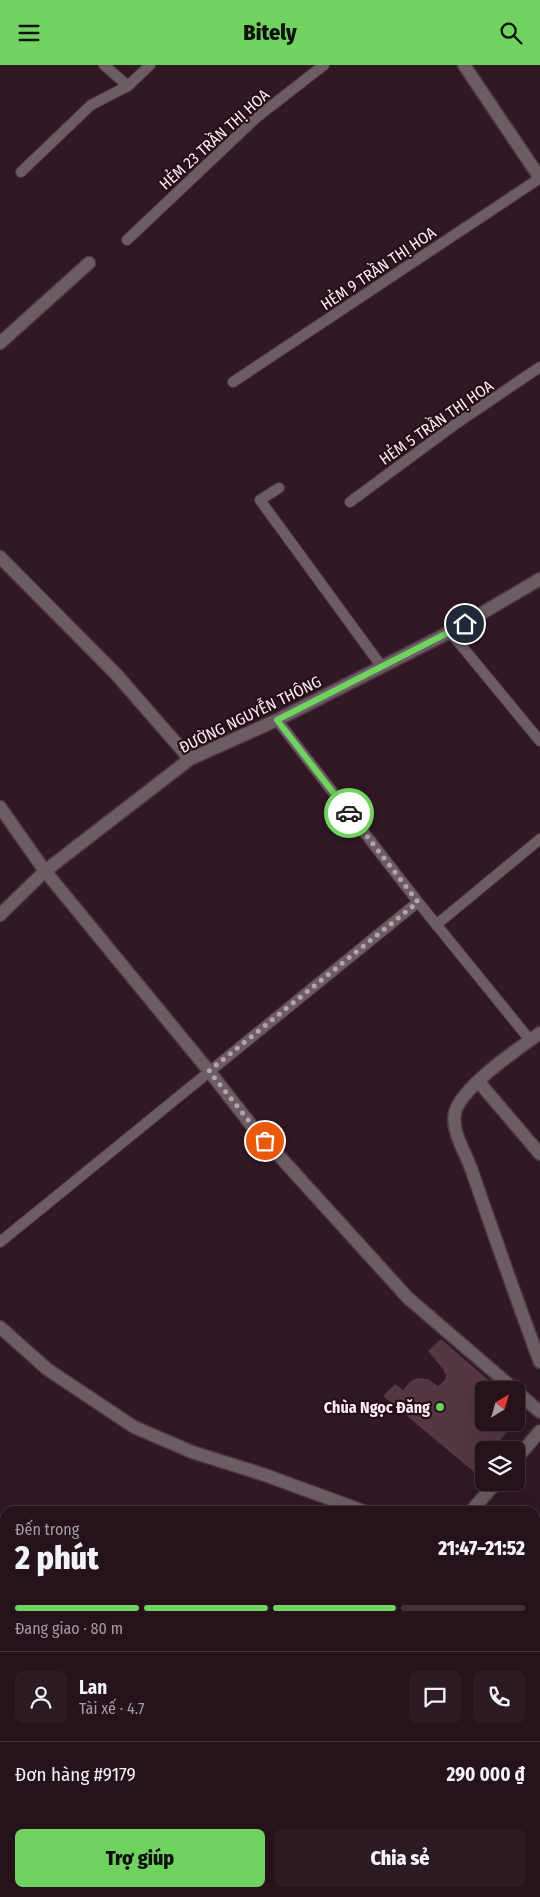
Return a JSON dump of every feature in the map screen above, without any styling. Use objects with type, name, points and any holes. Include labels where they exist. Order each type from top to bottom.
[{"type":"street","points":[[464,65],[540,178]]},
{"type":"street","points":[[0,343],[89,263]]},
{"type":"street","points":[[0,557],[116,674],[190,759]]},
{"type":"street","name":"ĐƯỜNG NGUYỄN THÔNG","points":[[0,915],[45,871],[190,759],[277,720],[450,633],[540,579]]},
{"type":"street","points":[[0,807],[45,871],[252,1126],[408,1298],[503,1381]]},
{"type":"street","points":[[535,1037],[478,1081],[458,1104],[454,1126],[540,1361]]},
{"type":"street","points":[[478,1081],[540,1154]]},
{"type":"street","points":[[0,1327],[47,1369],[134,1427],[192,1452],[265,1475],[349,1506]]},
{"type":"street","points":[[525,1399],[540,1412]]},
{"type":"street","points":[[525,1448],[540,1431]]},
{"type":"street","points":[[475,1506],[489,1491]]},
{"type":"lane","points":[[104,65],[128,86]]},
{"type":"lane","points":[[20,172],[91,105],[128,86],[150,65]]},
{"type":"lane","name":"HẺM 23 TRẦN THỊ HOA","points":[[127,240],[256,117],[324,65]]},
{"type":"lane","name":"HẺM 9 TRẦN THỊ HOA","points":[[232,382],[540,178]]},
{"type":"lane","name":"HẺM 5 TRẦN THỊ HOA","points":[[350,502],[457,423],[540,367]]},
{"type":"lane","points":[[279,487],[260,500],[382,667]]},
{"type":"lane","points":[[450,633],[540,741]]},
{"type":"lane","points":[[277,720],[436,925],[535,1037]]},
{"type":"lane","points":[[436,925],[540,839]]},
{"type":"lane","points":[[0,1242],[418,902]]},
{"type":"building","name":"Chùa Ngọc Đăng","points":[[441,1339],[490,1381],[475,1381],[475,1431],[508,1431],[500,1441],[475,1441],[474,1472],[383,1396],[395,1384],[403,1390],[411,1381],[417,1378],[428,1379],[438,1386],[445,1380],[446,1375],[443,1369],[428,1351]]},
{"type":"way so far","points":[[265,1141],[209,1071],[418,902],[349,813]]},
{"type":"place","name":"Chùa Ngọc Đăng","points":[[440,1407]]},
{"type":"route","points":[[349,813],[277,720],[465,624]]}]
